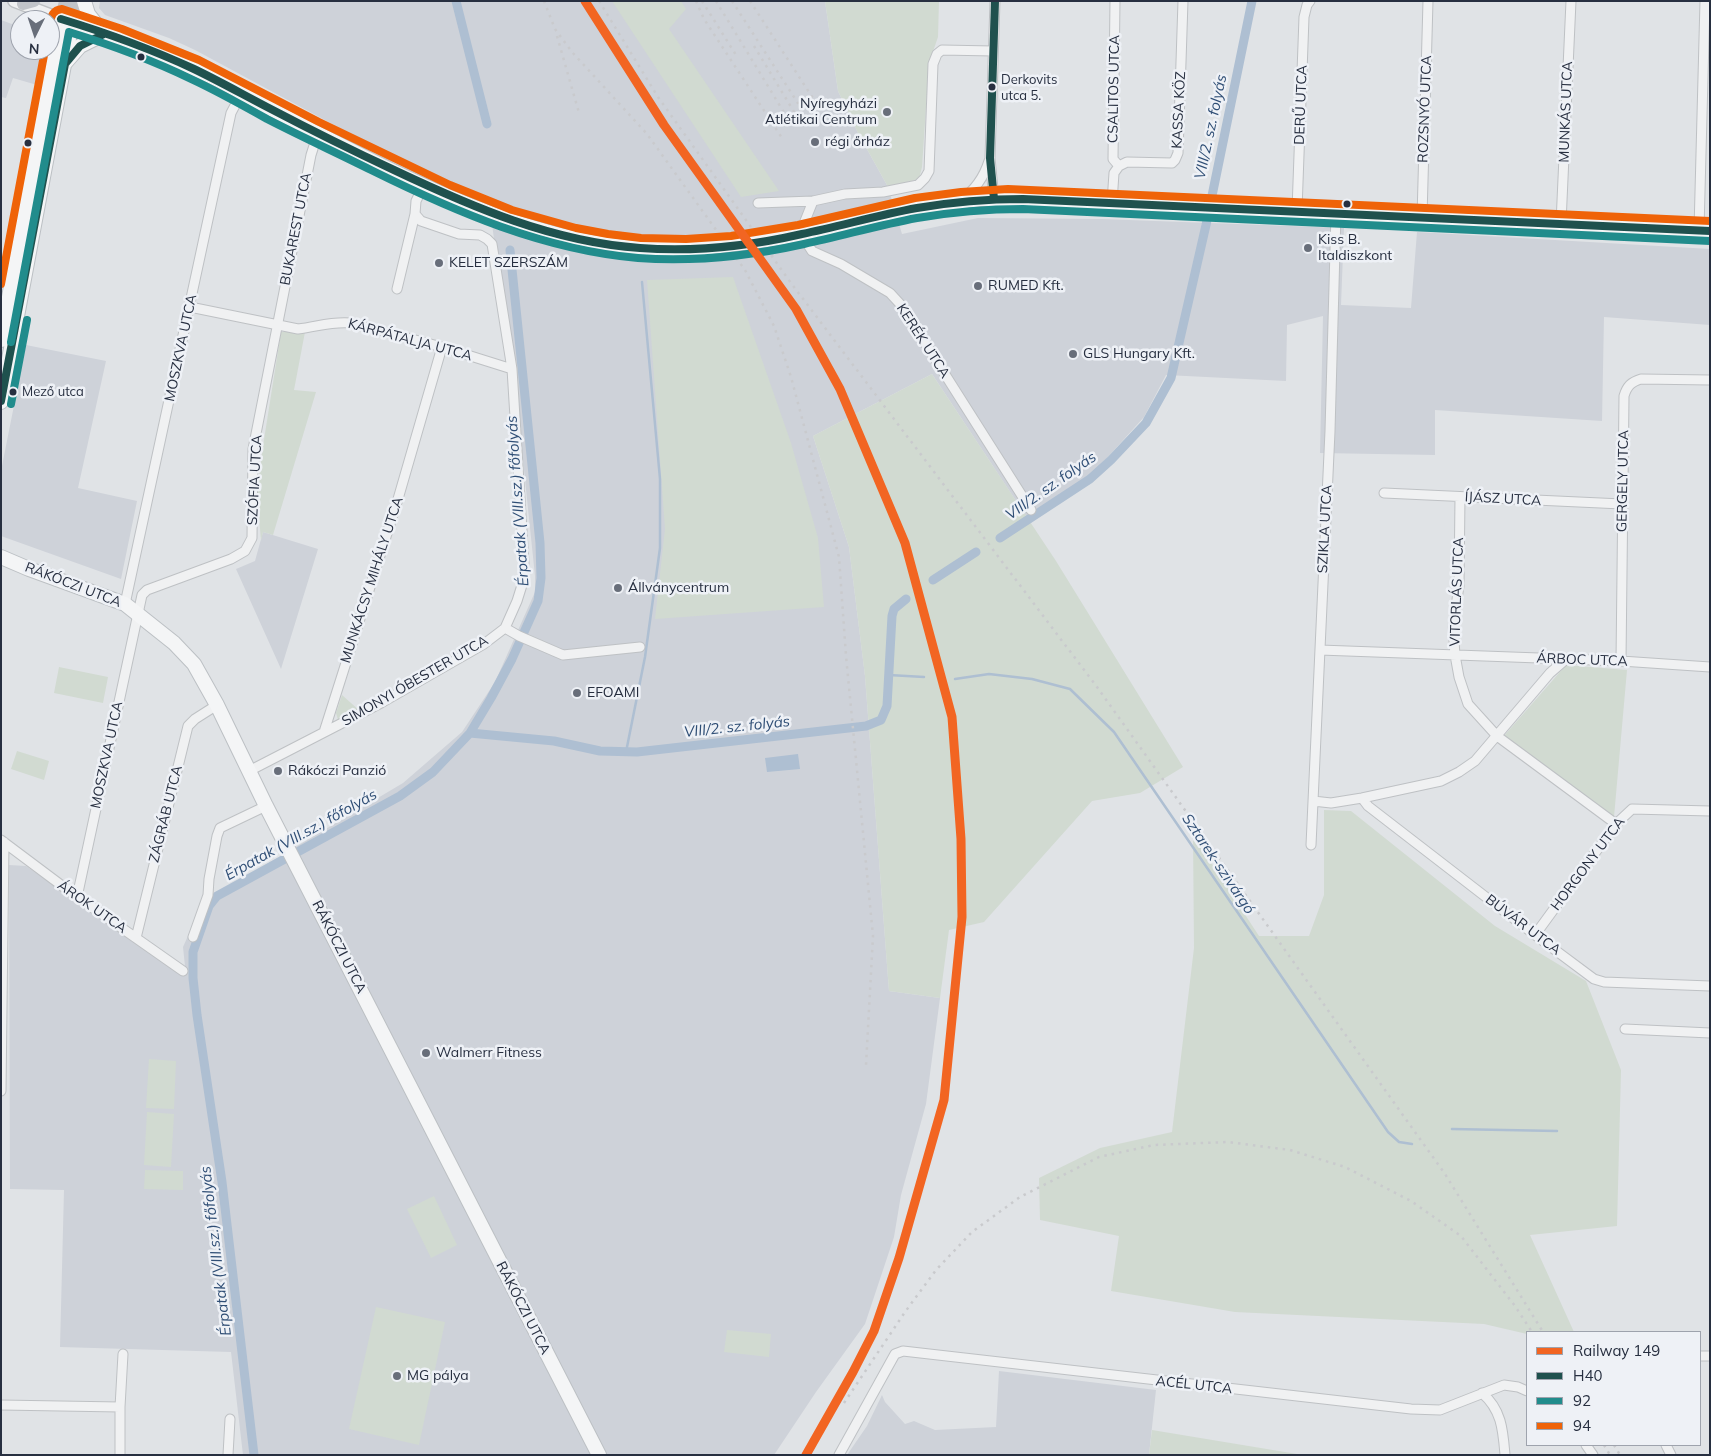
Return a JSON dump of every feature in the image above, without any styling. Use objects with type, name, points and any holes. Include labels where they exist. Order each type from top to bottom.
[{"type":"main road","points":[[1,402],[65,64],[65,1]]},
{"type":"main road","points":[[1,340],[66,21],[76,1]]},
{"type":"main road","points":[[84,1],[88,14],[104,34]]},
{"type":"main road","points":[[66,21],[164,56],[206,74],[318,134],[483,211],[525,225],[610,245],[641,248],[704,248],[774,239],[904,210],[960,202],[1023,198],[1704,230]]},
{"type":"main road","points":[[65,64],[80,46],[104,34]]},
{"type":"main road","name":"RÁKÓCZI UTCA","points":[[1,557],[125,604],[174,643],[194,664],[599,1455]]},
{"type":"street","points":[[994,199],[990,158],[995,1]]},
{"type":"street","name":"CSALITOS UTCA","points":[[1112,202],[1114,173],[1119,166],[1113,159],[1115,1]]},
{"type":"street","name":"KASSA KÖZ","points":[[1119,166],[1127,162],[1172,163],[1175,160],[1178,152],[1183,1]]},
{"type":"street","name":"DERŰ UTCA","points":[[1297,210],[1304,17],[1310,1]]},
{"type":"street","name":"ROZSNYÓ UTCA","points":[[1422,217],[1428,1]]},
{"type":"street","name":"MUNKÁS UTCA","points":[[1561,223],[1571,1]]},
{"type":"street","points":[[1704,230],[1705,1]]},
{"type":"street","points":[[23,2],[66,21]]},
{"type":"street","points":[[758,203],[813,201],[845,194],[883,192],[918,184],[929,171],[933,64],[937,54],[942,50],[993,51]]},
{"type":"street","name":"MOSZKVA UTCA","points":[[125,604],[130,588],[130,578],[231,113],[241,94]]},
{"type":"street","name":"BUKAREST UTCA","points":[[277,326],[311,155],[318,134]]},
{"type":"street","points":[[960,202],[983,178],[990,158]]},
{"type":"street","points":[[398,289],[416,214],[416,201],[424,185]]},
{"type":"street","name":"KERÉK UTCA","points":[[813,201],[805,221],[805,240],[812,251],[841,264],[890,293],[901,305],[1031,510]]},
{"type":"street","name":"SZIKLA UTCA","points":[[1311,845],[1330,431],[1336,213]]},
{"type":"street","name":"SIMONYI ÓBESTER UTCA","points":[[324,732],[381,703],[484,644],[505,628],[523,582],[524,564],[512,369],[492,244],[488,239],[480,235],[459,234],[421,221],[416,214]]},
{"type":"street","name":"KÁRPÁTALJA UTCA","points":[[190,307],[298,329],[336,322],[351,323],[442,347],[512,369]]},
{"type":"street","name":"SZÓFIA UTCA","points":[[142,595],[147,590],[231,559],[245,551],[252,538],[254,449],[277,326]]},
{"type":"street","name":"MUNKÁCSY MIHÁLY UTCA","points":[[324,732],[398,499],[442,347]]},
{"type":"street","name":"GERGELY UTCA","points":[[1620,661],[1624,396],[1626,389],[1634,381],[1641,380],[1710,380]]},
{"type":"street","name":"ÍJÁSZ UTCA","points":[[1384,494],[1622,504]]},
{"type":"street","name":"VITORLÁS UTCA","points":[[1460,497],[1460,586],[1453,627],[1459,677],[1468,704],[1497,736],[1616,824]]},
{"type":"street","points":[[130,588],[142,595],[138,613]]},
{"type":"street","name":"MOSZKVA UTCA","points":[[77,897],[138,613]]},
{"type":"street","points":[[505,628],[529,641],[563,655],[640,647]]},
{"type":"street","name":"ÁRBOC UTCA","points":[[1320,650],[1620,661],[1710,667]]},
{"type":"street","points":[[1313,801],[1331,803],[1362,798],[1441,781],[1459,772],[1475,761],[1550,673],[1565,660]]},
{"type":"street","name":"ZÁGRÁB UTCA","points":[[136,938],[188,726],[195,719],[217,706]]},
{"type":"street","points":[[249,771],[265,765],[324,732]]},
{"type":"street","name":"BÚVÁR UTCA","points":[[1362,798],[1368,806],[1594,979],[1604,982],[1710,986]]},
{"type":"street","points":[[193,937],[208,896],[211,870],[220,828],[266,806]]},
{"type":"street","name":"HORGONY UTCA","points":[[1535,935],[1616,824],[1632,809],[1710,811]]},
{"type":"street","points":[[1,1092],[2,841]]},
{"type":"street","name":"ÁROK UTCA","points":[[2,841],[77,897],[183,971]]},
{"type":"street","points":[[1625,1029],[1710,1033]]},
{"type":"street","name":"ACÉL UTCA","points":[[839,1455],[895,1354],[904,1351],[1411,1409],[1440,1410],[1504,1385],[1526,1390]]},
{"type":"street","points":[[120,1455],[123,1354]]},
{"type":"street","points":[[1482,1393],[1502,1421],[1505,1455]]},
{"type":"street","points":[[1,1405],[120,1407]]},
{"type":"street","points":[[228,1455],[230,1420]]},
{"type":"shaded area","points":[[100,1],[825,1],[838,91],[858,133],[888,187],[902,234],[978,218],[1102,219],[1344,228],[1341,305],[1411,308],[1417,232],[1710,249],[1710,325],[1604,317],[1602,421],[1435,410],[1435,455],[1320,453],[1323,316],[1287,325],[1286,381],[1166,375],[1144,417],[1088,479],[1026,516],[932,374],[813,436],[849,547],[865,676],[889,991],[940,998],[926,1104],[901,1195],[894,1237],[865,1324],[774,1455],[243,1455],[231,1352],[60,1347],[64,1190],[10,1189],[9,865],[26,866],[186,976],[183,947],[203,902],[403,783],[462,732],[495,682],[535,592],[535,576],[521,441],[490,209],[195,50],[169,38],[105,15],[99,8]]},
{"type":"shaded area","points":[[612,1],[681,1],[686,9],[669,29],[779,191],[741,197]]},
{"type":"shaded area","name":"Nyíregyházi Atlétikai Centrum","points":[[825,1],[939,1],[938,37],[929,63],[922,167],[919,179],[888,187],[858,133],[838,91]]},
{"type":"shaded area","points":[[1,20],[10,23],[10,60],[42,60],[37,85],[13,78],[6,98],[1,97]]},
{"type":"shaded area","points":[[733,277],[791,443],[818,538],[824,607],[655,619],[665,529],[647,280]]},
{"type":"shaded area","points":[[281,332],[305,332],[294,390],[316,392],[273,535],[263,532],[261,541],[257,492]]},
{"type":"shaded area","points":[[26,345],[106,361],[78,488],[137,501],[121,579],[1,536],[1,471]]},
{"type":"shaded area","points":[[932,374],[1056,561],[1183,767],[1140,793],[1092,801],[984,922],[949,930],[940,998],[889,991],[865,676],[849,547],[813,436]]},
{"type":"shaded area","points":[[263,532],[318,549],[281,669],[236,569],[255,561]]},
{"type":"shaded area","points":[[1566,665],[1627,670],[1614,817],[1503,737]]},
{"type":"shaded area","points":[[59,667],[108,677],[103,703],[54,693]]},
{"type":"shaded area","points":[[342,695],[360,711],[338,720],[336,713]]},
{"type":"shaded area","points":[[17,751],[49,761],[44,780],[11,769]]},
{"type":"shaded area","points":[[1324,810],[1351,811],[1495,926],[1586,981],[1621,1070],[1617,1226],[1530,1235],[1574,1331],[1526,1331],[1526,1334],[1484,1324],[1235,1312],[1111,1291],[1119,1236],[1040,1220],[1039,1178],[1100,1148],[1172,1132],[1194,948],[1193,835],[1259,936],[1309,936],[1324,895]]},
{"type":"shaded area","points":[[149,1059],[176,1061],[174,1109],[146,1108]]},
{"type":"shaded area","points":[[147,1112],[174,1114],[171,1167],[144,1165]]},
{"type":"shaded area","points":[[145,1170],[183,1171],[183,1190],[144,1189]]},
{"type":"shaded area","points":[[434,1196],[457,1245],[431,1258],[407,1209]]},
{"type":"shaded area","name":"MG pálya","points":[[376,1307],[445,1322],[419,1445],[349,1429]]},
{"type":"shaded area","points":[[727,1330],[771,1334],[769,1357],[724,1352]]},
{"type":"shaded area","points":[[999,1371],[1156,1390],[1149,1455],[847,1455],[867,1426],[882,1395],[885,1402],[905,1424],[914,1421],[935,1430],[996,1427]]},
{"type":"shaded area","points":[[1152,1430],[1303,1455],[1149,1455]]},
{"type":"water","points":[[798,754],[800,769],[767,772],[765,758]]},
{"type":"waterway","name":"Érpatak (VIII.sz.) főfolyás","points":[[456,1],[487,124]]},
{"type":"waterway","name":"VIII/2. sz. folyás","points":[[1000,538],[1090,479],[1111,460],[1146,423],[1171,378],[1206,225],[1252,1]]},
{"type":"waterway","name":"Érpatak (VIII.sz.) főfolyás","points":[[254,1455],[222,1182],[197,1015],[193,978],[193,952],[209,906],[217,896],[400,796],[433,772],[470,733],[512,659],[538,601],[541,578],[540,543],[510,250]]},
{"type":"waterway","points":[[626,752],[645,657],[660,548],[660,479],[642,282]]},
{"type":"waterway","name":"VIII/2. sz. folyás","points":[[933,580],[976,552]]},
{"type":"waterway","name":"VIII/2. sz. folyás","points":[[470,733],[554,741],[600,751],[637,752],[866,726],[881,720],[887,706],[892,616],[894,609],[906,599]]},
{"type":"waterway","name":"Sztarek-szivárgó","points":[[955,679],[989,674],[1032,679],[1070,689],[1114,732],[1388,1132],[1399,1142],[1412,1144]]},
{"type":"waterway","name":"Sztarek-szivárgó","points":[[889,675],[924,677]]},
{"type":"waterway","name":"Sztarek-szivárgó","points":[[1452,1129],[1557,1131]]},
{"type":"railway","points":[[544,1],[555,29],[572,52],[647,134],[745,270],[774,326],[791,377],[839,557],[846,656],[873,936],[866,1065]]},
{"type":"railway","points":[[599,1],[658,97],[791,283],[1097,687],[1445,1174],[1542,1331]]},
{"type":"railway","points":[[696,1],[704,19],[782,138]]},
{"type":"railway","points":[[702,1],[736,55]]},
{"type":"railway","points":[[716,1],[788,119]]},
{"type":"railway","points":[[732,1],[803,111]]},
{"type":"railway","points":[[750,1],[816,103]]},
{"type":"railway","points":[[557,36],[579,113]]},
{"type":"railway","points":[[754,46],[796,115]]},
{"type":"railway","points":[[844,1403],[905,1312],[936,1270],[972,1232],[1020,1197],[1099,1157],[1154,1145],[1228,1142],[1290,1150],[1345,1167],[1411,1201],[1461,1236],[1515,1306],[1531,1331]]},
{"type":"railway","points":[[1605,1446],[1610,1455]]},
{"type":"railway","points":[[1615,1446],[1620,1455]]},
{"type":"rail line","name":"149","points":[[585,1],[664,125],[796,309],[840,389],[905,543],[952,717],[961,839],[962,917],[944,1100],[899,1258],[874,1331],[806,1455]]},
{"type":"transit line","name":"H40","points":[[994,199],[990,158],[995,1]]},
{"type":"transit line","name":"94","points":[[59,10],[62,9],[122,29],[199,60],[319,122],[450,185],[512,210],[576,228],[608,234],[641,238],[686,239],[731,236],[798,225],[915,198],[961,192],[1008,189],[1710,221]]},
{"type":"transit line","name":"H40","points":[[61,19],[129,42],[178,62],[362,155],[453,197],[514,221],[576,238],[608,244],[660,249],[742,245],[817,231],[917,208],[970,201],[1010,199],[1710,231]]},
{"type":"transit line","name":"92","points":[[11,342],[69,32],[131,53],[176,72],[306,139],[403,186],[468,214],[535,238],[603,254],[659,259],[742,255],[804,244],[917,218],[970,211],[1010,209],[1710,241]]},
{"type":"transit line","name":"H40","points":[[1,401],[65,64],[80,46],[104,34]]},
{"type":"transit line","name":"94","points":[[1,284],[43,60]]},
{"type":"transit line","name":"92","points":[[11,404],[27,320]]},
{"type":"place","name":"Derkovits utca 5.","points":[[992,87]]},
{"type":"place","name":"Nyíregyházi Atlétikai Centrum","points":[[887,112]]},
{"type":"place","name":"régi őrház","points":[[815,142]]},
{"type":"place","name":"Kiss B. Italdiszkont","points":[[1308,248]]},
{"type":"place","name":"KELET SZERSZÁM","points":[[439,263]]},
{"type":"place","name":"RUMED Kft.","points":[[978,286]]},
{"type":"place","name":"GLS Hungary Kft.","points":[[1073,354]]},
{"type":"place","name":"Mező utca","points":[[13,392]]},
{"type":"place","name":"Állványcentrum","points":[[618,588]]},
{"type":"place","name":"EFOAMI","points":[[577,693]]},
{"type":"place","name":"Rákóczi Panzió","points":[[278,771]]},
{"type":"place","name":"Walmerr Fitness","points":[[426,1053]]},
{"type":"place","name":"MG pálya","points":[[397,1376]]}]
